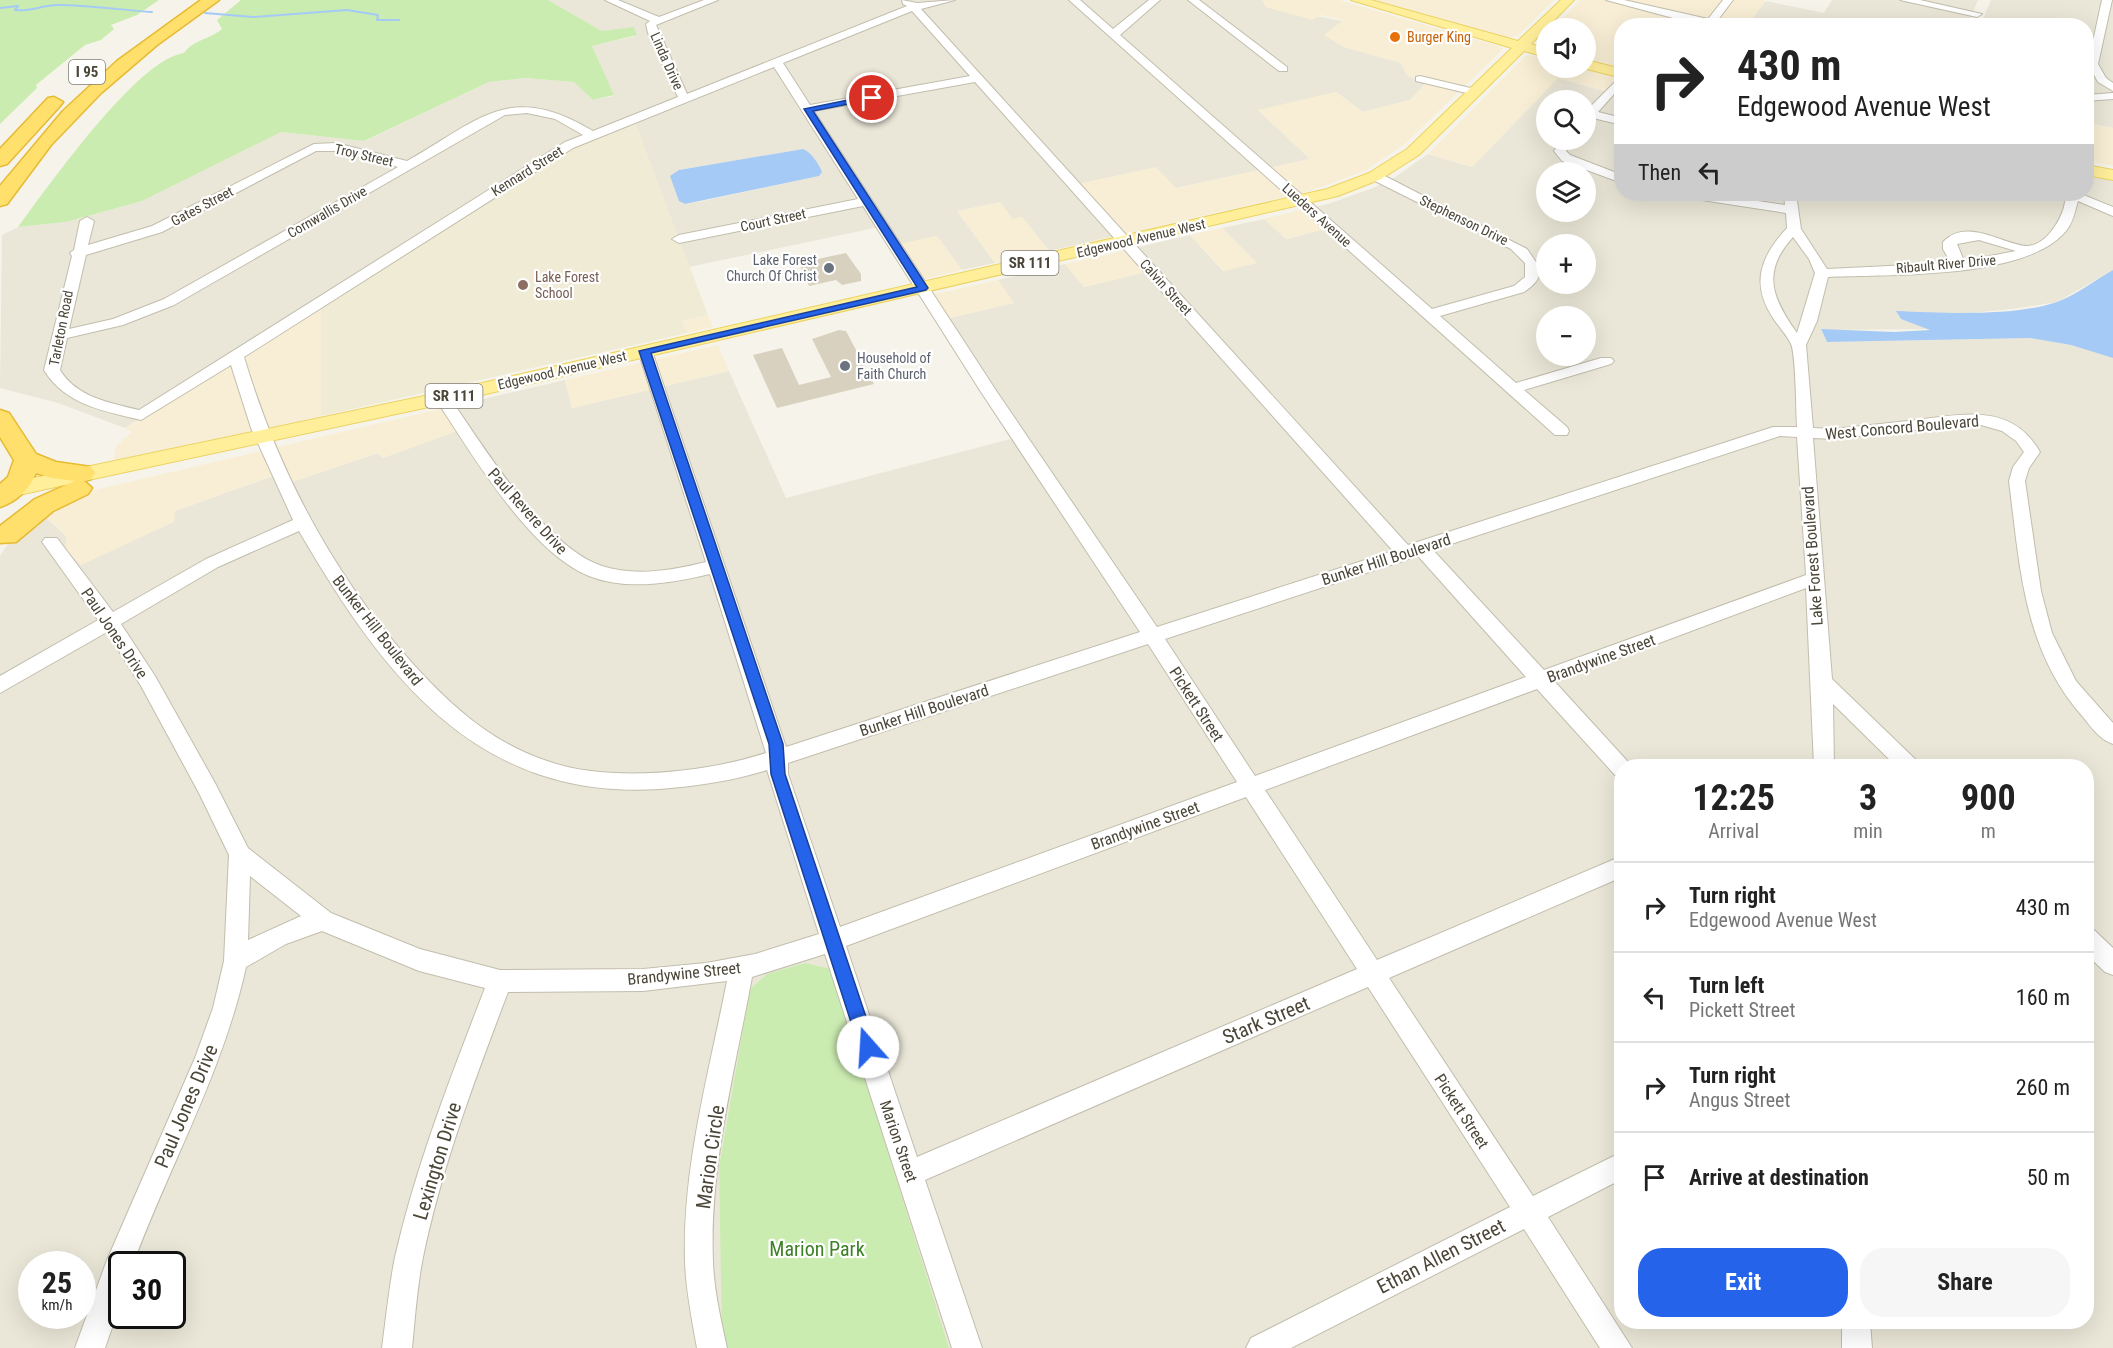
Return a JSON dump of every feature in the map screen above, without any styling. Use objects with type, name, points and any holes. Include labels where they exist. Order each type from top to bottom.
[{"type":"highway","name":"I 95","points":[[102,60],[188,0]]},
{"type":"highway","name":"I 95","points":[[0,200],[37,149],[79,103],[143,48],[211,0]]},
{"type":"highway","name":"I 95","points":[[0,160],[70,88]]},
{"type":"highway","points":[[0,418],[27,460],[80,481]]},
{"type":"highway","points":[[3,539],[17,510],[4,498],[24,475],[27,460]]},
{"type":"highway","points":[[3,539],[44,505],[80,481]]},
{"type":"main road","points":[[1357,0],[1536,50]]},
{"type":"main road","name":"Edgewood Avenue West","points":[[4,498],[80,481],[182,464],[264,438],[1332,194],[1375,176],[1413,152],[1568,0]]},
{"type":"main road","points":[[1596,67],[1614,73]]},
{"type":"main road","points":[[2094,164],[2113,168]]},
{"type":"main road","points":[[2094,171],[2113,175]]},
{"type":"street","name":"Linda Drive","points":[[610,0],[654,22],[652,33],[683,98]]},
{"type":"street","points":[[654,22],[713,0]]},
{"type":"street","points":[[900,0],[916,6]]},
{"type":"street","name":"Kennard Street","points":[[141,415],[534,165],[591,135],[916,6],[950,0]]},
{"type":"street","name":"Lueders Avenue","points":[[1074,0],[1561,431]]},
{"type":"street","points":[[1113,34],[1155,0]]},
{"type":"street","points":[[1193,0],[1284,69]]},
{"type":"street","points":[[1611,0],[1684,18]]},
{"type":"street","points":[[1714,18],[1728,0]]},
{"type":"street","points":[[1905,0],[1977,14]]},
{"type":"street","points":[[2094,57],[2107,0]]},
{"type":"street","points":[[1975,18],[1982,4]]},
{"type":"street","name":"Calvin Street","points":[[916,6],[916,10],[1125,242],[1412,551],[1541,680],[1614,760]]},
{"type":"street","points":[[2098,42],[2113,42]]},
{"type":"street","name":"Pickett Street","points":[[776,61],[1617,1348]]},
{"type":"street","points":[[2094,69],[2113,88]]},
{"type":"street","points":[[808,109],[977,78]]},
{"type":"street","points":[[1420,79],[1475,92]]},
{"type":"street","points":[[1596,107],[1614,85]]},
{"type":"street","points":[[2094,97],[2113,96]]},
{"type":"street","name":"Cornwallis Drive","points":[[58,336],[118,322],[169,302],[488,117],[513,109],[541,109],[591,135]]},
{"type":"street","points":[[1596,117],[1614,121]]},
{"type":"street","name":"Troy Street","points":[[321,147],[336,147],[406,165]]},
{"type":"street","name":"Gates Street","points":[[77,253],[157,229],[306,151],[321,147]]},
{"type":"street","points":[[1561,150],[1566,158],[1614,175]]},
{"type":"street","name":"Stephenson Drive","points":[[1375,176],[1516,246],[1533,264],[1534,274],[1530,283],[1519,289],[1430,314]]},
{"type":"street","name":"Court Street","points":[[679,239],[867,201]]},
{"type":"street","points":[[1733,201],[1790,210]]},
{"type":"street","points":[[1790,201],[1794,229],[1816,259],[1821,273]]},
{"type":"street","name":"Ribault River Drive","points":[[1821,273],[1959,265],[2003,259],[2028,250],[2060,230],[2070,201]]},
{"type":"street","points":[[2088,201],[2113,212]]},
{"type":"street","name":"Tarleton Road","points":[[87,220],[77,253],[52,370],[60,385],[82,397],[141,415]]},
{"type":"street","points":[[1794,229],[1780,241],[1767,261],[1764,276],[1777,315],[1799,345]]},
{"type":"street","points":[[1959,265],[1950,249],[1950,242],[1965,236],[1995,240],[2028,250]]},
{"type":"street","name":"Lake Forest Boulevard","points":[[1821,273],[1810,321],[1799,345],[1813,579],[1822,682],[1824,759]]},
{"type":"street","name":"Marion Street","points":[[645,351],[776,744],[778,774],[832,941],[968,1348]]},
{"type":"street","name":"Bunker Hill Boulevard","points":[[236,355],[264,438],[302,523],[335,578],[396,658],[450,716],[470,732],[504,751],[551,771],[625,780],[697,777],[744,769],[1779,431],[1805,434]]},
{"type":"street","points":[[1514,388],[1606,361]]},
{"type":"street","name":"Paul Revere Drive","points":[[443,398],[483,460],[531,519],[569,557],[592,570],[614,576],[665,576],[716,566]]},
{"type":"street","name":"West Concord Boulevard","points":[[1805,434],[1834,434],[1974,418],[1986,419],[2007,427],[2028,443],[2032,452],[2021,467],[2017,481],[2042,633],[2066,682],[2088,711],[2113,736]]},
{"type":"street","points":[[0,685],[212,563],[302,523]]},
{"type":"street","name":"Paul Jones Drive","points":[[51,542],[110,622],[181,740],[240,855],[323,920],[419,960],[460,971]]},
{"type":"street","name":"Brandywine Street","points":[[460,971],[500,981],[643,980],[742,967],[832,941],[1813,579]]},
{"type":"street","points":[[1822,682],[1902,759]]},
{"type":"street","name":"Paul Jones Drive","points":[[90,1348],[121,1260],[207,1060],[236,961],[240,855]]},
{"type":"street","name":"Stark Street","points":[[911,1173],[1614,869]]},
{"type":"street","points":[[236,961],[263,942],[292,928],[323,920]]},
{"type":"street","points":[[2094,947],[2111,967]]},
{"type":"street","name":"Marion Circle","points":[[712,1348],[705,1310],[699,1250],[703,1182],[742,967]]},
{"type":"street","name":"Lexington Drive","points":[[397,1348],[409,1259],[426,1193],[460,1086],[500,981]]},
{"type":"street","name":"Ethan Allen Street","points":[[1261,1348],[1527,1211],[1614,1169]]},
{"type":"street","points":[[1856,1329],[1857,1348]]},
{"type":"shaded area","points":[[548,0],[1262,0],[1266,7],[1343,21],[1325,35],[1344,47],[1402,63],[1407,75],[1425,84],[1410,100],[1363,112],[1336,92],[1259,111],[1310,159],[1176,188],[1123,234],[1049,251],[1022,217],[1013,219],[957,211],[995,263],[962,270],[937,236],[891,246],[879,227],[689,267],[634,120],[321,304],[125,428],[58,403],[0,388],[2,235],[18,227],[66,222],[142,201],[281,132],[365,141],[489,82],[525,78],[575,82],[593,100],[614,96],[592,46],[636,36],[602,31]],"holes":[[[803,149],[814,159],[819,176],[698,202],[685,204],[679,201],[679,170]]]},
{"type":"shaded area","points":[[1262,0],[1339,0],[1503,49],[1406,143],[1365,171],[1310,191],[1123,234],[1077,184],[1156,167],[1176,188],[1310,159],[1258,110],[1336,92],[1363,112],[1410,100],[1425,84],[1407,75],[1401,63],[1344,47],[1324,35],[1343,20],[1321,15],[1312,20],[1266,7]]},
{"type":"shaded area","points":[[1374,0],[1554,0],[1517,36],[1509,38]]},
{"type":"shaded area","points":[[1580,0],[1766,1],[1752,18],[1614,18],[1614,66],[1596,62],[1596,18],[1563,18]]},
{"type":"shaded area","points":[[1832,0],[1978,0],[1970,18],[1752,18],[1766,1],[1824,13]]},
{"type":"shaded area","points":[[1991,0],[2113,0],[2113,128],[2094,124],[2094,18],[1983,18]]},
{"type":"shaded area","points":[[1525,56],[1536,56],[1536,78],[1558,78],[1546,90],[1536,90],[1536,101],[1472,167],[1428,154]]},
{"type":"shaded area","points":[[1596,73],[1614,77],[1614,94],[1558,78],[1596,78]]},
{"type":"shaded area","points":[[1558,78],[1614,94],[1614,201],[2094,201],[2094,173],[2113,177],[2113,270],[2057,302],[1959,314],[1897,312],[1901,319],[1933,329],[1821,330],[1827,342],[2030,338],[2071,345],[2113,358],[2113,1348],[949,1348],[940,1322],[767,974],[750,989],[719,1166],[727,1348],[0,1348],[0,556],[11,539],[40,512],[67,537],[175,511],[284,472],[289,483],[378,453],[383,458],[456,431],[440,409],[565,380],[572,408],[729,371],[786,498],[1014,438],[937,321],[1013,303],[998,280],[1065,264],[1084,287],[1146,272],[1126,250],[1190,235],[1223,271],[1256,263],[1222,228],[1264,219],[1287,239],[1324,229],[1301,210],[1328,204],[1373,188],[1395,177],[1428,154],[1472,167],[1536,101],[1536,150],[1596,150],[1596,90],[1546,90]]},
{"type":"shaded area","name":"Lake Forest School","points":[[634,120],[708,315],[682,321],[687,333],[321,416],[321,304],[544,162]]},
{"type":"shaded area","points":[[2094,124],[2113,128],[2113,166],[2094,162]]},
{"type":"shaded area","points":[[1000,202],[1013,219],[1022,217],[1049,251],[995,263],[957,211]]},
{"type":"shaded area","points":[[1301,210],[1325,229],[1286,239],[1264,219]]},
{"type":"shaded area","points":[[1222,228],[1257,263],[1224,271],[1190,235]]},
{"type":"shaded area","points":[[937,236],[962,270],[913,282],[891,246]]},
{"type":"shaded area","points":[[1126,250],[1147,272],[1084,287],[1065,264]]},
{"type":"shaded area","points":[[998,280],[1014,303],[937,321],[922,297]]},
{"type":"shaded area","points":[[321,304],[321,416],[113,462],[116,446],[132,432],[125,428]]},
{"type":"shaded area","points":[[708,315],[713,327],[687,333],[682,321]]},
{"type":"shaded area","points":[[718,345],[729,371],[572,408],[565,380]]},
{"type":"shaded area","points":[[440,409],[457,431],[383,458],[377,453],[289,483],[284,472],[175,511],[174,522],[81,565],[65,549],[67,536],[40,512],[86,492]]},
{"type":"green space","points":[[0,0],[159,0],[137,15],[111,25],[114,29],[101,40],[85,45],[36,85],[37,88],[0,124]]},
{"type":"green space","points":[[241,0],[548,0],[602,31],[634,27],[637,35],[592,46],[614,95],[593,100],[574,82],[525,78],[489,82],[364,141],[281,132],[142,201],[66,222],[18,227],[71,156],[119,100],[142,77],[165,61],[184,53],[192,45],[222,29],[217,20]]},
{"type":"green space","name":"Marion Park","points":[[805,963],[831,969],[949,1348],[727,1348],[722,1336],[719,1166],[750,989],[767,974]]},
{"type":"water","points":[[803,149],[812,155],[819,165],[822,172],[819,176],[685,204],[679,201],[670,176],[679,170]]},
{"type":"water","points":[[2113,270],[2113,358],[2071,345],[2030,338],[1827,342],[1821,329],[1894,332],[1930,330],[1901,319],[1896,311],[1978,313],[2039,307],[2064,299]]},
{"type":"building","name":"Lake Forest Church Of Christ","points":[[846,253],[861,274],[861,281],[842,285],[836,280],[809,286],[799,263]]},
{"type":"building","name":"Household of Faith Church","points":[[839,330],[846,331],[874,384],[777,408],[753,355],[782,348],[799,385],[831,377],[812,339]]},
{"type":"waterway","points":[[0,8],[18,6],[15,10],[20,10],[69,5],[152,12]]},
{"type":"waterway","points":[[205,13],[253,17],[347,10],[378,15],[377,20],[399,20]]},
{"type":"place","name":"Burger King","points":[[1395,37]]},
{"type":"place","name":"Lake Forest Church Of Christ","points":[[829,268]]},
{"type":"place","name":"Lake Forest School","points":[[523,285]]},
{"type":"place","name":"Household of Faith Church","points":[[845,366]]},
{"type":"route","points":[[868,1047],[778,774],[776,744],[645,351],[923,288],[808,109],[872,98]]}]
